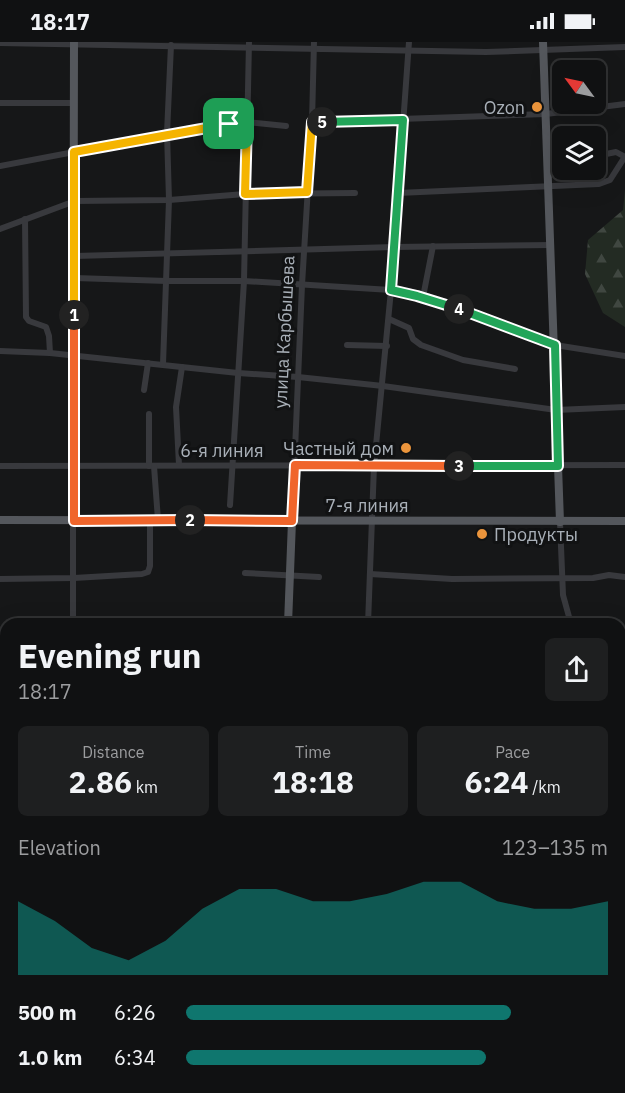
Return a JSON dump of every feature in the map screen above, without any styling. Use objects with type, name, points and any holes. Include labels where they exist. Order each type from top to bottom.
[{"type":"main road","points":[[74,43],[74,521]]},
{"type":"main road","points":[[543,46],[560,522]]},
{"type":"main road","name":"7-я линия","points":[[0,520],[625,521]]},
{"type":"main road","name":"улица Карбышева","points":[[288,618],[292,521]]},
{"type":"street","points":[[368,618],[374,466],[387,346],[409,42]]},
{"type":"street","points":[[0,44],[314,45],[486,52],[543,46],[625,47]]},
{"type":"street","points":[[230,505],[244,281],[249,44]]},
{"type":"street","points":[[163,364],[167,281],[169,200],[167,133],[171,45]]},
{"type":"street","name":"улица Карбышева","points":[[292,521],[314,45]]},
{"type":"street","points":[[0,103],[74,103]]},
{"type":"street","points":[[312,122],[546,114],[625,104]]},
{"type":"street","points":[[0,166],[167,133],[247,122],[286,126]]},
{"type":"street","points":[[398,193],[605,183],[610,180],[625,157],[616,152],[606,154]]},
{"type":"street","points":[[0,229],[75,201],[169,200],[307,192],[356,193]]},
{"type":"street","points":[[25,219],[26,317],[29,321],[46,327],[50,353]]},
{"type":"street","points":[[75,256],[244,250],[551,245]]},
{"type":"street","points":[[423,297],[433,246]]},
{"type":"street","points":[[75,278],[244,281],[391,290],[423,297],[555,345],[625,356]]},
{"type":"street","points":[[389,319],[409,328],[413,339],[421,345],[463,360],[515,369]]},
{"type":"street","points":[[347,345],[387,346]]},
{"type":"street","points":[[0,351],[74,355],[383,386],[556,410],[625,407]]},
{"type":"street","points":[[144,390],[148,363]]},
{"type":"street","points":[[179,465],[176,407],[182,367]]},
{"type":"street","points":[[0,579],[74,578],[148,572],[154,520],[149,414]]},
{"type":"street","name":"6-я линия","points":[[0,466],[625,465]]},
{"type":"street","points":[[73,618],[74,521]]},
{"type":"street","points":[[560,522],[563,595],[569,618]]},
{"type":"street","points":[[245,573],[319,577]]},
{"type":"street","points":[[370,574],[452,579],[625,577]]},
{"type":"green space","points":[[625,190],[625,327],[603,313],[585,274],[588,240],[623,210]]},
{"type":"place","name":"Ozon","points":[[537,107]]},
{"type":"place","name":"Частный дом","points":[[406,448]]},
{"type":"place","name":"Продукты","points":[[482,534]]},
{"type":"route","points":[[403,120],[391,290],[438,302],[555,345],[558,466],[295,465],[292,521],[74,521],[74,152],[167,133],[229,124],[247,122],[245,194],[307,192],[312,122],[403,120]]}]
